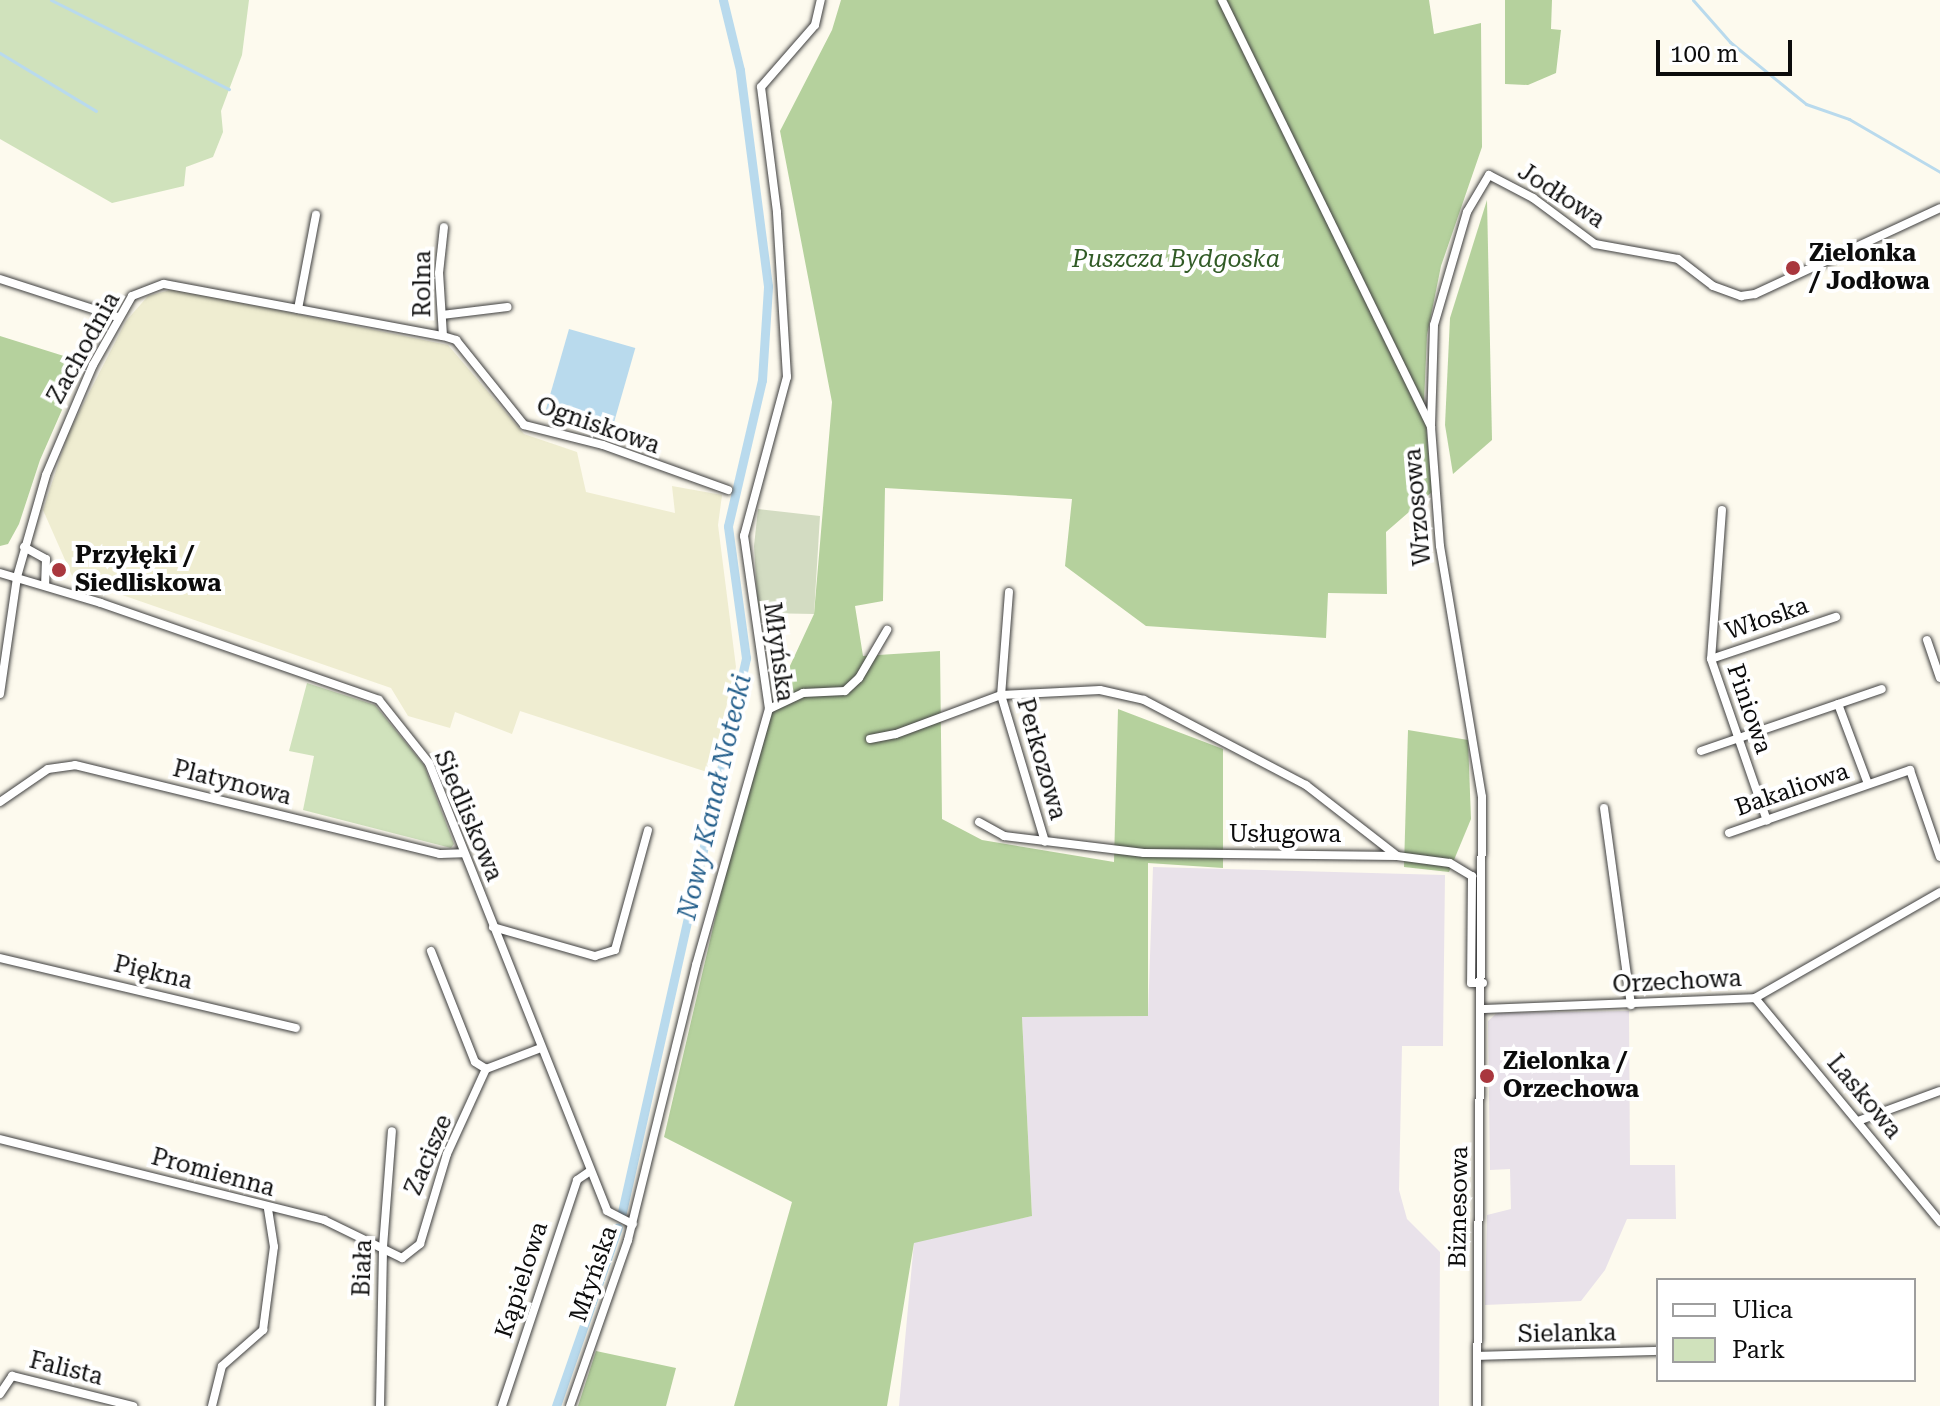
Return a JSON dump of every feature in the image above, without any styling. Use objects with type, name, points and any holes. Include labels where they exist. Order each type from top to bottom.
[{"type":"street","name":"Młyńska","points":[[570,1406],[633,1224],[696,965],[769,709],[744,536],[787,377],[777,212],[761,87],[815,25],[821,0]]},
{"type":"street","name":"Wrzosowa","points":[[1222,0],[1431,427],[1440,546],[1482,797],[1482,1009]]},
{"type":"street","name":"Jodłowa","points":[[1431,427],[1434,325],[1467,212],[1489,175],[1533,198],[1595,244],[1678,259],[1713,286],[1741,296],[1755,294],[1940,208]]},
{"type":"street","points":[[298,309],[316,215]]},
{"type":"street","name":"Rolna","points":[[440,336],[444,227]]},
{"type":"street","points":[[0,279],[118,317]]},
{"type":"street","name":"Zachodnia","points":[[0,694],[17,577],[59,437],[118,317],[132,296],[164,284],[440,336]]},
{"type":"street","points":[[442,315],[508,307]]},
{"type":"street","name":"Ogniskowa","points":[[440,336],[456,340],[524,425],[603,445],[728,490]]},
{"type":"street","name":"Piniowa","points":[[1722,510],[1711,659],[1767,821]]},
{"type":"street","points":[[24,547],[46,559],[45,585]]},
{"type":"street","name":"Siedliskowa","points":[[0,573],[45,585],[379,700],[429,763],[538,1049],[607,1211],[633,1224]]},
{"type":"street","name":"Perkozowa","points":[[1009,592],[1001,695],[1045,842]]},
{"type":"street","name":"Włoska","points":[[1711,659],[1836,617]]},
{"type":"street","points":[[769,709],[803,693],[845,691],[859,678],[887,630]]},
{"type":"street","points":[[1927,640],[1940,678]]},
{"type":"street","points":[[1701,751],[1882,689]]},
{"type":"street","points":[[870,739],[896,734],[1001,695],[1100,690],[1144,700],[1306,785],[1397,856]]},
{"type":"street","name":"Bakaliowa","points":[[1838,704],[1868,784]]},
{"type":"street","name":"Platynowa","points":[[0,802],[48,769],[75,765],[440,854],[463,853]]},
{"type":"street","name":"Bakaliowa","points":[[1729,833],[1910,770],[1940,857]]},
{"type":"street","points":[[1604,808],[1631,1005]]},
{"type":"street","name":"Usługowa","points":[[979,822],[1004,836],[1144,853],[1397,856],[1450,863],[1472,876],[1471,983],[1483,983]]},
{"type":"street","points":[[493,927],[595,956],[615,950],[648,830]]},
{"type":"street","name":"Orzechowa","points":[[1482,1009],[1755,998],[1940,892]]},
{"type":"street","points":[[431,951],[475,1062],[486,1069],[538,1049]]},
{"type":"street","name":"Piękna","points":[[0,958],[296,1028]]},
{"type":"street","name":"Laskowa","points":[[1755,998],[1940,1222]]},
{"type":"street","name":"Biznesowa","points":[[1477,1406],[1482,1009]]},
{"type":"street","name":"Zacisze","points":[[410,1256],[420,1244],[443,1165],[486,1069]]},
{"type":"street","points":[[1858,1121],[1940,1091]]},
{"type":"street","name":"Biała","points":[[380,1406],[383,1247],[392,1131]]},
{"type":"street","name":"Promienna","points":[[0,1139],[324,1220],[383,1247],[394,1257],[410,1256]]},
{"type":"street","name":"Kąpielowa","points":[[502,1406],[577,1180],[589,1172]]},
{"type":"street","points":[[1929,1209],[1940,1205]]},
{"type":"street","points":[[212,1406],[222,1366],[263,1330],[274,1247],[268,1208]]},
{"type":"street","name":"Sielanka","points":[[1478,1356],[1656,1351]]},
{"type":"street","name":"Falista","points":[[0,1394],[12,1376],[133,1406]]},
{"type":"shaded area","points":[[174,289],[448,345],[524,434],[577,452],[586,492],[675,513],[672,486],[722,495],[718,525],[736,667],[710,773],[520,711],[512,734],[455,712],[450,728],[408,716],[391,688],[73,578],[43,510],[68,434],[126,321],[148,296]]},
{"type":"shaded area","points":[[1153,867],[1445,875],[1443,1046],[1402,1046],[1399,1190],[1407,1219],[1440,1252],[1439,1406],[899,1406],[914,1242],[1032,1216],[1022,1017],[1148,1016]]},
{"type":"shaded area","points":[[1629,1011],[1630,1165],[1675,1165],[1676,1219],[1627,1219],[1605,1270],[1581,1301],[1485,1305],[1487,1215],[1511,1209],[1510,1169],[1490,1170],[1488,1021],[1497,1013]]},
{"type":"green space","points":[[0,0],[249,0],[242,55],[221,111],[223,132],[213,157],[186,167],[184,186],[112,203],[0,139]]},
{"type":"green space","name":"Puszcza Bydgoska","points":[[841,0],[1429,0],[1434,34],[1481,23],[1482,147],[1441,266],[1427,335],[1424,402],[1432,492],[1386,532],[1387,594],[1328,593],[1326,638],[1146,626],[1065,566],[1072,499],[885,488],[883,601],[855,606],[863,656],[940,651],[942,819],[982,840],[1114,862],[1118,709],[1223,749],[1223,868],[1148,863],[1148,1016],[1022,1017],[1032,1216],[914,1243],[887,1406],[734,1406],[792,1202],[664,1137],[758,735],[814,614],[832,402],[780,131],[832,30]]},
{"type":"green space","points":[[1505,0],[1552,0],[1551,29],[1561,30],[1556,73],[1528,85],[1505,84]]},
{"type":"green space","points":[[1487,200],[1492,440],[1453,474],[1445,425],[1450,318]]},
{"type":"green space","points":[[0,336],[83,362],[40,460],[19,524],[8,544],[0,546]]},
{"type":"green space","points":[[758,509],[820,516],[814,614],[758,613],[754,546]]},
{"type":"green space","points":[[307,683],[375,705],[424,765],[454,844],[451,848],[303,810],[314,756],[289,751]]},
{"type":"green space","points":[[1408,730],[1468,740],[1471,819],[1449,872],[1404,867]]},
{"type":"green space","points":[[596,1351],[676,1368],[666,1406],[578,1406]]},
{"type":"water","points":[[569,329],[635,348],[611,434],[544,415]]},
{"type":"waterway","points":[[51,0],[229,89]]},
{"type":"waterway","name":"Nowy Kanał Notecki","points":[[622,1212],[746,658],[728,526],[762,380],[768,286],[740,70],[723,0]]},
{"type":"waterway","points":[[1693,0],[1730,42],[1806,104],[1849,119],[1940,172]]},
{"type":"waterway","points":[[0,53],[96,111]]},
{"type":"waterway","name":"Nowy Kanał Notecki","points":[[556,1406],[618,1227]]},
{"type":"place","name":"Zielonka / Jodłowa","points":[[1793,268]]},
{"type":"place","name":"Przyłęki / Siedliskowa","points":[[59,570]]},
{"type":"place","name":"Zielonka / Orzechowa","points":[[1487,1076]]}]
